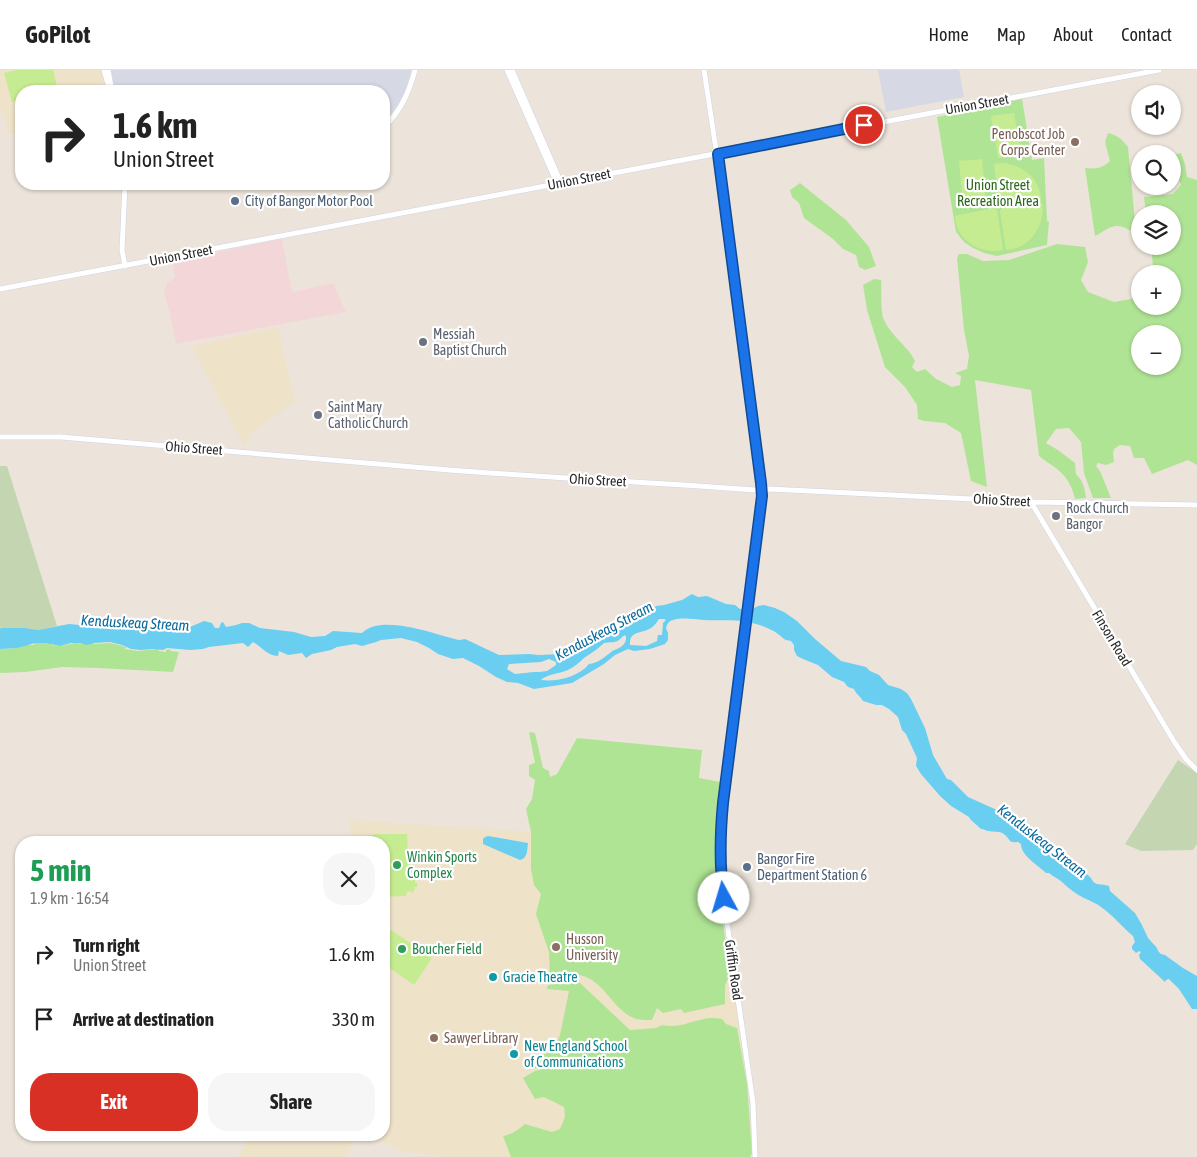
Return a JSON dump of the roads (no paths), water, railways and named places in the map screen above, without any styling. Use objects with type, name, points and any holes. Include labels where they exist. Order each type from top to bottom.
[{"type":"main road","points":[[106,70],[110,85]]},
{"type":"main road","points":[[390,120],[404,101],[415,70]]},
{"type":"main road","points":[[508,70],[559,183]]},
{"type":"main road","points":[[512,70],[559,183]]},
{"type":"main road","name":"Griffin Road","points":[[704,70],[718,154],[762,489],[724,794],[720,848],[721,880],[753,1103],[755,1157]]},
{"type":"main road","name":"Union Street","points":[[0,289],[1159,70]]},
{"type":"main road","points":[[125,190],[122,250],[125,266]]},
{"type":"main road","name":"Ohio Street","points":[[0,437],[61,437],[449,470],[580,479],[1030,502],[1197,505]]},
{"type":"main road","name":"Finson Road","points":[[1030,502],[1175,743],[1186,759],[1197,770]]},
{"type":"water","points":[[692,594],[698,597],[707,596],[726,604],[735,605],[740,609],[752,609],[764,605],[775,608],[797,621],[841,661],[866,667],[879,675],[888,685],[907,693],[925,728],[933,755],[947,779],[951,780],[968,797],[1019,820],[1051,854],[1058,852],[1066,855],[1094,883],[1109,886],[1110,891],[1135,913],[1148,938],[1158,951],[1197,976],[1197,1009],[1192,1009],[1179,989],[1169,979],[1165,982],[1140,959],[1139,955],[1141,952],[1136,953],[1132,949],[1135,942],[1133,936],[1105,910],[1075,893],[1049,873],[1046,873],[1027,856],[1021,844],[1011,842],[1001,833],[981,829],[969,817],[951,806],[940,796],[916,766],[917,758],[906,734],[902,730],[898,717],[889,709],[882,705],[863,701],[854,689],[848,687],[844,682],[832,677],[818,665],[797,656],[791,641],[757,624],[734,620],[684,618],[673,620],[666,627],[668,640],[665,644],[650,649],[634,651],[628,649],[615,655],[604,664],[572,683],[534,689],[518,683],[507,682],[463,658],[453,659],[438,654],[417,642],[401,638],[381,640],[362,646],[355,644],[337,647],[312,654],[306,658],[302,653],[288,655],[279,651],[278,656],[274,656],[253,642],[248,647],[243,643],[190,650],[167,648],[163,650],[131,649],[110,642],[87,645],[71,643],[60,646],[35,643],[18,648],[0,649],[0,629],[2,628],[38,630],[69,624],[80,625],[98,620],[113,627],[156,628],[167,626],[175,628],[190,627],[204,621],[212,623],[215,628],[219,628],[223,622],[226,627],[249,623],[260,628],[294,632],[311,637],[325,636],[333,631],[362,633],[371,627],[395,625],[423,630],[459,640],[465,639],[499,655],[562,654],[571,656],[599,635],[616,626],[645,615],[656,606],[682,600]],"holes":[[[659,619],[666,620],[663,623],[662,635],[658,635],[657,641],[646,646],[630,645],[630,640],[634,635],[651,628]],[[625,635],[626,640],[622,646],[598,661],[589,664],[585,669],[560,679],[541,680],[546,676],[570,669],[604,643],[617,641]],[[549,659],[556,662],[556,665],[547,671],[515,674],[507,669],[509,664],[541,662]]]},
{"type":"water","points":[[488,836],[528,843],[526,856],[520,860],[483,844],[483,839]]},
{"type":"place","name":"Penobscot Job Corps Center","points":[[1075,142]]},
{"type":"place","name":"City of Bangor Motor Pool","points":[[235,201]]},
{"type":"place","name":"Messiah Baptist Church","points":[[423,342]]},
{"type":"place","name":"Saint Mary Catholic Church","points":[[318,415]]},
{"type":"place","name":"Rock Church Bangor","points":[[1056,516]]},
{"type":"place","name":"Winkin Sports Complex","points":[[397,865]]},
{"type":"place","name":"Bangor Fire Department Station 6","points":[[747,867]]},
{"type":"place","name":"Husson University","points":[[556,947]]},
{"type":"place","name":"Boucher Field","points":[[402,949]]},
{"type":"place","name":"Gracie Theatre","points":[[493,977]]},
{"type":"place","name":"Sawyer Library","points":[[434,1038]]},
{"type":"place","name":"New England School of Communications","points":[[514,1054]]},
{"type":"park label","name":"Union Street Recreation Area","points":[[998,194]]},
{"type":"water label","name":"Kenduskeag Stream","points":[[135,623]]},
{"type":"water label","name":"Kenduskeag Stream","points":[[604,631]]},
{"type":"water label","name":"Kenduskeag Stream","points":[[1042,841]]}]
